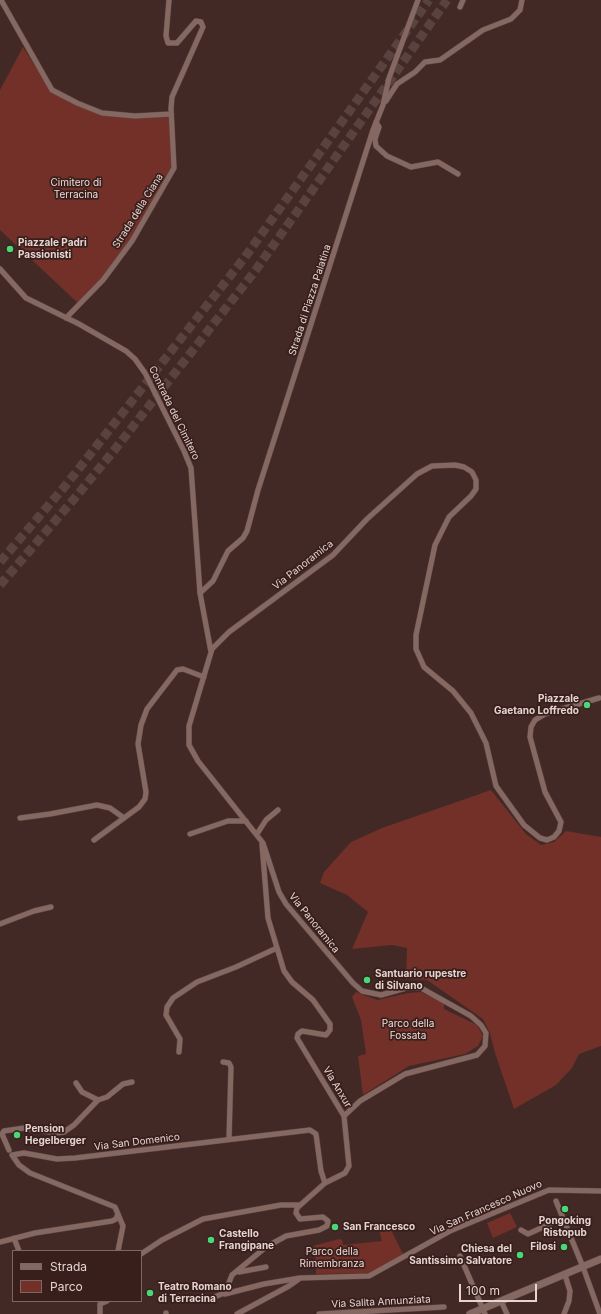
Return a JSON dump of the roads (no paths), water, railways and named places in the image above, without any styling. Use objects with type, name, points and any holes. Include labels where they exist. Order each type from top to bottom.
[{"type":"main road","points":[[470,1314],[484,1311],[501,1301],[601,1259]]},
{"type":"street","points":[[2,0],[52,90],[77,103],[102,113],[135,116],[171,114]]},
{"type":"street","name":"Strada della Ciana","points":[[66,318],[103,280],[132,241],[172,173],[174,161],[171,114],[173,94],[203,27],[201,22],[196,21],[177,43],[173,45],[168,43],[166,36],[168,0]]},
{"type":"street","name":"Strada di Piazza Palatina","points":[[200,593],[213,581],[228,551],[243,538],[247,531],[258,490],[376,122],[383,105],[389,78],[418,0]]},
{"type":"street","points":[[460,7],[463,0]]},
{"type":"street","points":[[383,105],[401,80],[412,74],[427,62],[440,60],[483,30],[511,19],[521,8],[522,0]]},
{"type":"street","points":[[376,122],[379,127],[375,144],[384,154],[411,167],[438,162],[458,174]]},
{"type":"street","name":"Contrada del Cimitero","points":[[0,269],[26,298],[123,349],[135,359],[145,373],[191,468],[200,593],[211,652]]},
{"type":"street","name":"Via Panoramica","points":[[344,1116],[358,1103],[405,1074],[477,1055],[485,1046],[486,1033],[481,1025],[471,1016],[424,989],[409,987],[379,995],[368,993],[358,988],[286,904],[279,892],[268,855],[257,834],[198,761],[189,745],[188,730],[211,652],[219,641],[229,632],[333,555],[365,521],[417,474],[432,466],[455,465],[464,467],[472,472],[475,477],[476,486],[471,496],[449,517],[435,545],[416,635],[416,649],[424,667],[453,691],[468,708],[484,739],[498,789],[524,825],[540,838],[547,840],[554,837],[559,831],[561,822],[545,792],[530,737],[530,727],[535,720],[545,714],[599,698]]},
{"type":"street","points":[[94,840],[141,805],[146,797],[138,747],[140,729],[145,713],[177,670],[183,669],[204,677]]},
{"type":"street","points":[[20,818],[97,805],[110,808],[124,818]]},
{"type":"street","points":[[257,834],[266,820],[278,810]]},
{"type":"street","points":[[190,834],[228,821],[246,822]]},
{"type":"street","name":"Via Anxur","points":[[261,841],[266,909],[277,948],[289,980],[311,998],[330,1024],[330,1030],[326,1035],[302,1031],[298,1034],[297,1038],[344,1116],[349,1168],[345,1173],[325,1182],[299,1205]]},
{"type":"street","points":[[0,924],[34,911],[51,907]]},
{"type":"street","points":[[179,1052],[180,1039],[166,1015],[173,998],[197,982],[233,969],[277,948]]},
{"type":"street","points":[[223,1062],[229,1063],[231,1067],[229,1139]]},
{"type":"street","points":[[10,1152],[2,1134],[5,1130],[24,1128],[62,1133],[72,1127],[98,1100],[107,1097],[124,1083],[132,1082]]},
{"type":"street","points":[[76,1083],[82,1092],[98,1100]]},
{"type":"street","name":"Via San Domenico","points":[[10,1152],[24,1152],[57,1158],[75,1158],[313,1130],[317,1137],[320,1167],[325,1182]]},
{"type":"street","points":[[0,1141],[19,1164],[30,1173],[112,1206],[116,1209],[123,1229],[118,1250]]},
{"type":"street","name":"Via San Francesco Nuovo","points":[[214,1297],[231,1292],[300,1278],[369,1276],[450,1231],[550,1190],[601,1191]]},
{"type":"street","points":[[556,1201],[564,1218],[600,1314]]},
{"type":"street","points":[[142,1253],[162,1240],[203,1219],[281,1205],[299,1205],[296,1212],[299,1218],[308,1219],[323,1217],[328,1221],[327,1226],[319,1230],[286,1236],[266,1246],[232,1275],[228,1285],[231,1292]]},
{"type":"street","points":[[0,1242],[38,1232],[112,1221],[116,1219],[118,1214]]},
{"type":"street","points":[[521,1230],[528,1234],[564,1218]]},
{"type":"street","points":[[14,1238],[19,1250]]},
{"type":"street","points":[[460,1256],[484,1311]]},
{"type":"street","points":[[239,1272],[266,1267]]},
{"type":"street","points":[[564,1275],[570,1291],[569,1301],[564,1314]]},
{"type":"street","points":[[237,1314],[289,1286],[300,1278]]},
{"type":"street","points":[[501,1301],[508,1314]]},
{"type":"street","points":[[100,1314],[100,1304],[105,1302]]},
{"type":"street","name":"Via Salita Annunziata","points":[[319,1314],[444,1307]]},
{"type":"tunnel","points":[[0,562],[66,485],[245,257],[429,0]]},
{"type":"tunnel","points":[[0,585],[116,448],[255,271],[447,0]]},
{"type":"place","name":"Piazzale Padri Passionisti","points":[[10,249]]},
{"type":"place","name":"Piazzale Gaetano Loffredo","points":[[587,705]]},
{"type":"place","name":"Santuario rupestre di Silvano","points":[[367,980]]},
{"type":"place","name":"Pension Hegelberger","points":[[17,1135]]},
{"type":"place","name":"Pongoking Ristopub","points":[[565,1209]]},
{"type":"place","name":"San Francesco","points":[[335,1227]]},
{"type":"place","name":"Castello Frangipane","points":[[211,1240]]},
{"type":"place","name":"Filosi","points":[[564,1247]]},
{"type":"place","name":"Chiesa del Santissimo Salvatore","points":[[520,1255]]},
{"type":"place","name":"Teatro Romano di Terracina","points":[[150,1293]]},
{"type":"park label","name":"Cimitero di Terracina","points":[[76,188]]},
{"type":"park label","name":"Parco della Fossata","points":[[408,1030]]},
{"type":"park label","name":"Parco della Rimembranza","points":[[332,1258]]}]
